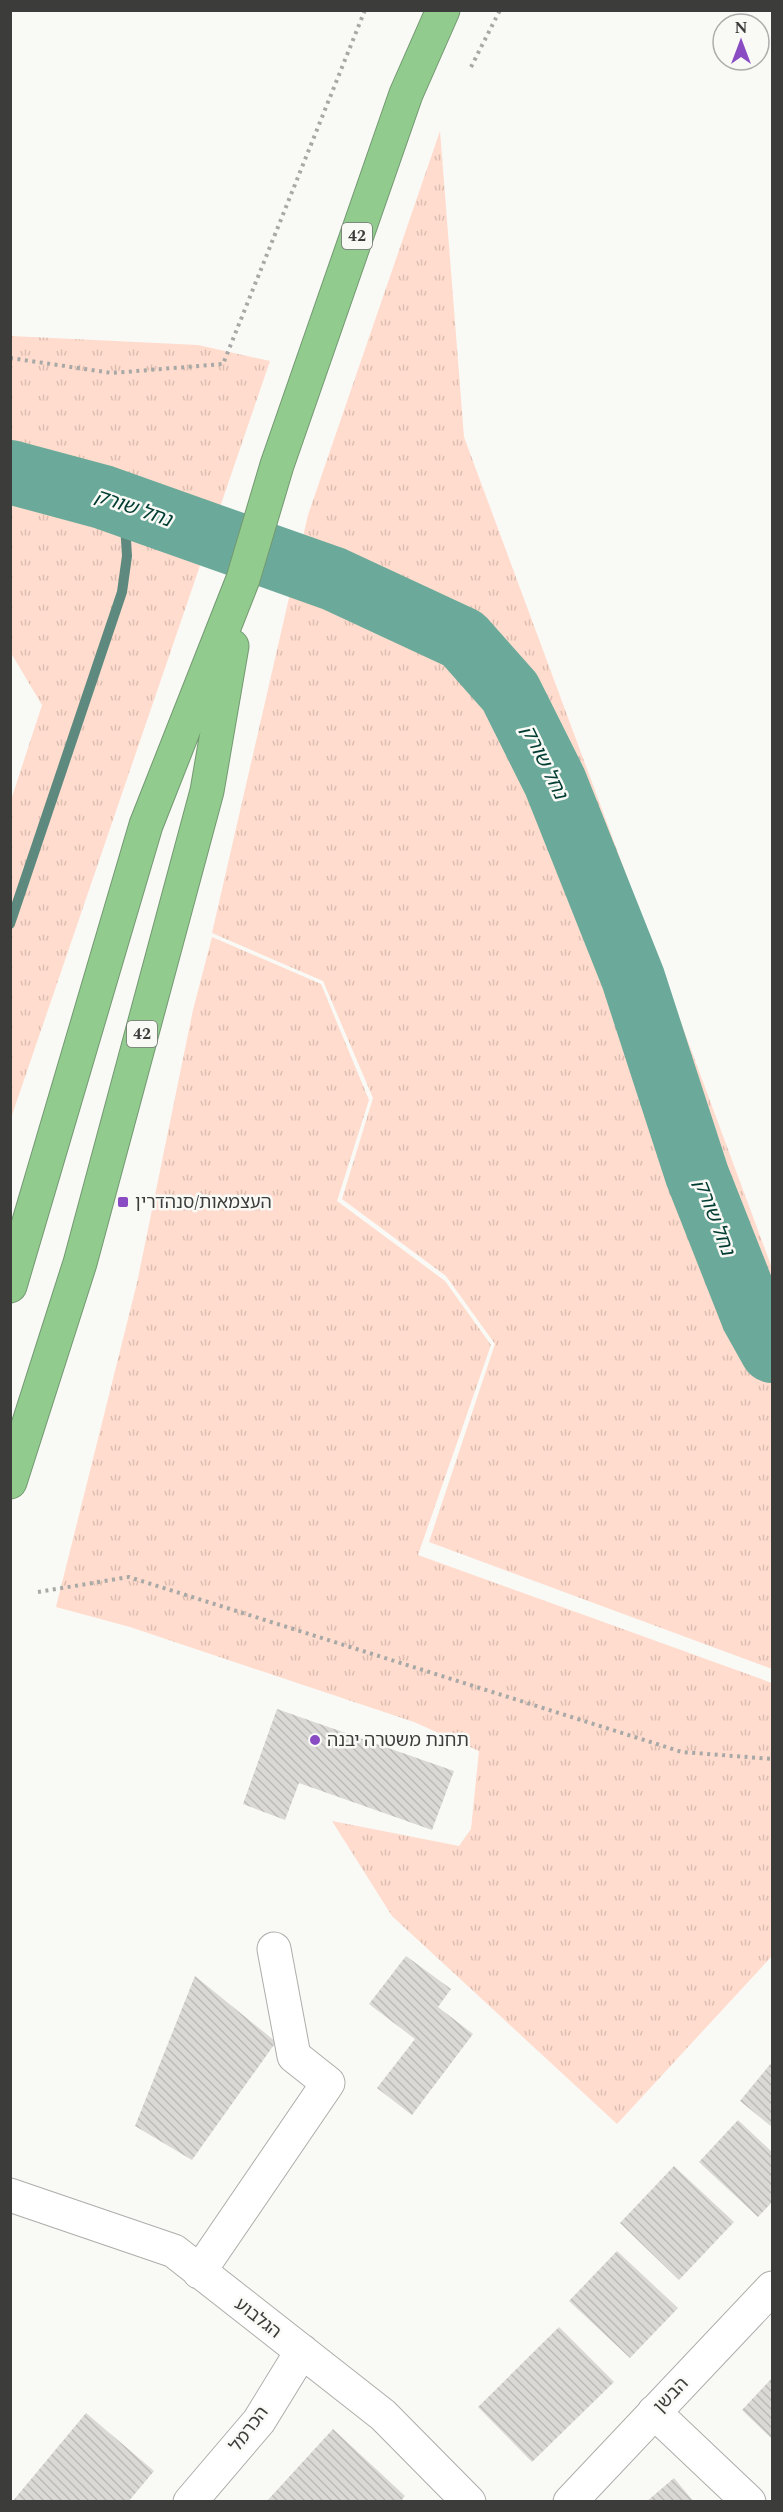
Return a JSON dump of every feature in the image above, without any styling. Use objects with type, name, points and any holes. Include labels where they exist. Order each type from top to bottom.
[{"type":"highway","name":"42","points":[[10,1286],[146,825],[243,579],[277,465],[406,94],[443,10]]},
{"type":"highway","name":"42","points":[[10,1482],[80,1263],[207,791],[243,579]]},
{"type":"street","points":[[199,2272],[328,2083],[294,2056],[274,1949]]},
{"type":"street","name":"הגלבוע","points":[[10,2195],[174,2252],[383,2415],[469,2502]]},
{"type":"street","name":"הבשן","points":[[570,2502],[772,2288]]},
{"type":"street","name":"הכרמל","points":[[190,2502],[258,2421],[302,2352]]},
{"type":"street","points":[[654,2412],[749,2502]]},
{"type":"path","points":[[10,358],[112,374],[223,364],[365,10]]},
{"type":"path","points":[[471,67],[500,10]]},
{"type":"path","points":[[38,1592],[129,1577],[682,1752],[772,1759]]},
{"type":"green space","points":[[440,131],[464,437],[772,1268],[772,1669],[429,1542],[495,1344],[446,1276],[342,1199],[373,1098],[323,981],[212,933],[308,515]]},
{"type":"green space","points":[[11,336],[198,345],[270,361],[11,1118],[11,800],[42,705],[11,653]]},
{"type":"green space","points":[[212,937],[321,984],[369,1100],[337,1201],[445,1281],[491,1345],[418,1555],[772,1683],[772,1956],[617,2124],[392,1916],[332,1821],[459,1846],[471,1829],[479,1751],[414,1722],[130,1627],[56,1607],[137,1283],[193,1010]]},
{"type":"building","name":"תחנת משטרה יבנה","points":[[277,1709],[454,1771],[432,1830],[299,1783],[285,1820],[243,1804]]},
{"type":"building","points":[[406,1956],[451,1989],[438,2007],[473,2034],[412,2115],[377,2088],[415,2039],[369,2004]]},
{"type":"building","points":[[195,1976],[276,2042],[192,2160],[135,2126]]},
{"type":"building","points":[[772,2062],[772,2127],[740,2101]]},
{"type":"building","points":[[738,2120],[772,2152],[772,2202],[758,2217],[699,2162]]},
{"type":"building","points":[[674,2166],[734,2222],[679,2280],[620,2223]]},
{"type":"building","points":[[617,2251],[678,2308],[630,2358],[569,2301]]},
{"type":"building","points":[[559,2327],[614,2382],[532,2462],[478,2407]]},
{"type":"building","points":[[772,2378],[772,2439],[742,2410]]},
{"type":"building","points":[[86,2413],[154,2471],[128,2502],[12,2502]]},
{"type":"building","points":[[333,2429],[405,2496],[400,2502],[266,2502]]},
{"type":"building","points":[[674,2478],[694,2502],[646,2502]]},
{"type":"waterway","name":"נחל שורק","points":[[10,472],[103,497],[334,579],[463,639],[510,692],[555,782],[633,978],[697,1175],[753,1317],[772,1351]]},
{"type":"waterway","points":[[10,924],[122,592],[127,556],[125,524],[103,497]]},
{"type":"place","name":"העצמאות/סנהדרין","points":[[123,1202]]},
{"type":"place","name":"תחנת משטרה יבנה","points":[[315,1740]]}]
